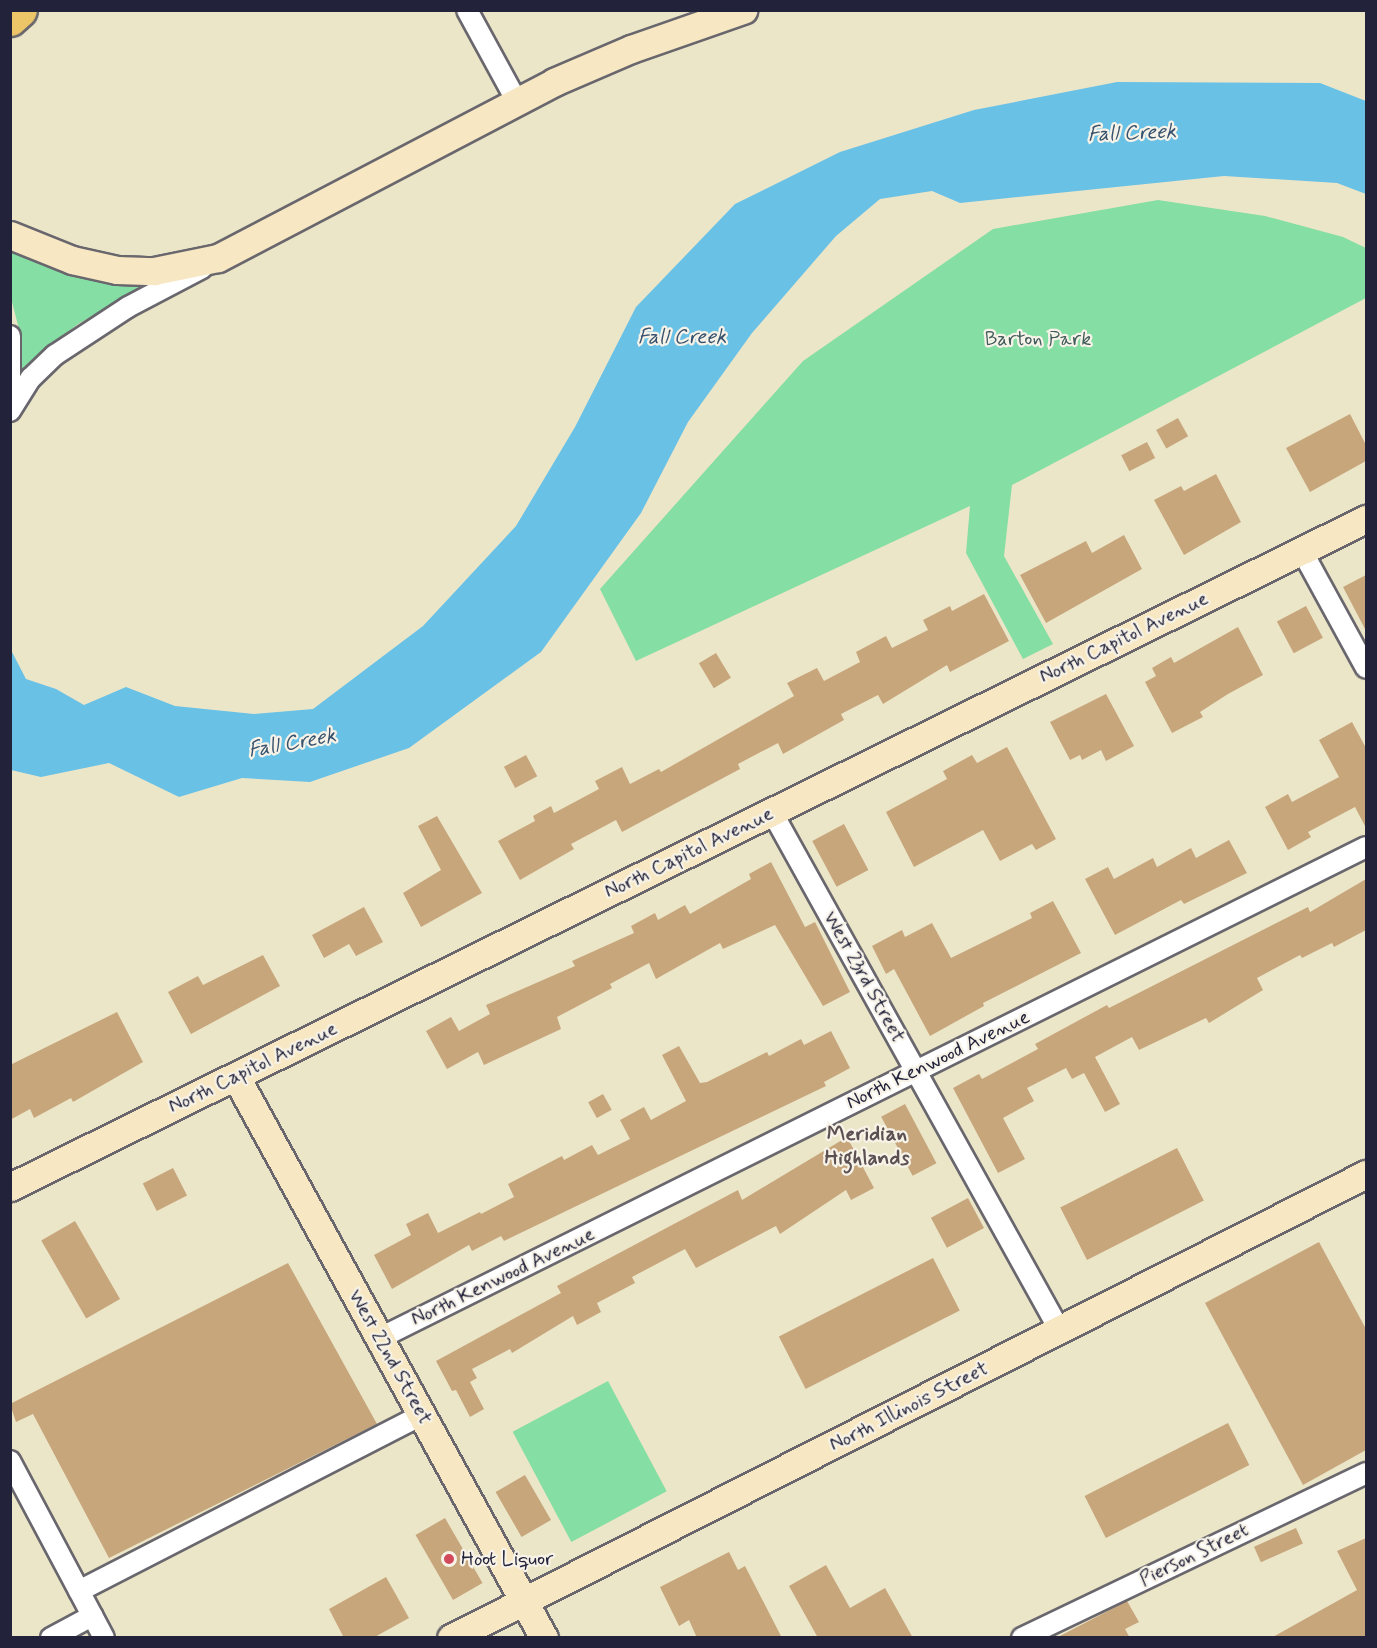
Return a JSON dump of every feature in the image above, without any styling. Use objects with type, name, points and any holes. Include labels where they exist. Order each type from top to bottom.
[{"type":"highway","points":[[10,19],[20,10]]},
{"type":"main road","points":[[10,235],[72,260],[117,270],[173,268],[228,254],[516,100],[631,49],[743,10]]},
{"type":"main road","name":"North Capitol Avenue","points":[[10,1187],[1366,519]]},
{"type":"main road","name":"West 22nd Street","points":[[236,1077],[544,1638]]},
{"type":"main road","name":"North Illinois Street","points":[[452,1638],[1366,1174]]},
{"type":"street","points":[[467,10],[516,100]]},
{"type":"street","points":[[10,411],[31,378],[83,335],[228,254]]},
{"type":"street","points":[[10,336],[10,404]]},
{"type":"street","points":[[1302,551],[1366,668]]},
{"type":"street","name":"West 23rd Street","points":[[772,812],[1060,1331]]},
{"type":"street","name":"North Kenwood Avenue","points":[[380,1338],[1366,847]]},
{"type":"street","points":[[79,1591],[422,1415]]},
{"type":"street","points":[[10,1461],[105,1638]]},
{"type":"street","name":"Pierson Street","points":[[1022,1638],[1366,1473]]},
{"type":"street","points":[[51,1638],[93,1616]]},
{"type":"green space","name":"Barton Park","points":[[1158,200],[1265,216],[1343,237],[1366,248],[1366,298],[1012,485],[1004,556],[1053,644],[1023,659],[966,553],[970,506],[636,661],[600,589],[803,361],[993,229]]},
{"type":"green space","points":[[10,247],[151,283],[78,324],[48,347],[22,374],[21,337],[11,298]]},
{"type":"green space","points":[[608,1381],[667,1491],[571,1542],[513,1432]]},
{"type":"water","name":"Fall Creek","points":[[1117,82],[1320,83],[1366,101],[1366,194],[1337,183],[1224,176],[960,203],[932,191],[880,199],[836,236],[752,333],[688,422],[641,513],[541,652],[409,748],[310,782],[242,778],[179,797],[109,763],[41,777],[11,770],[11,650],[26,679],[56,689],[84,705],[126,687],[175,706],[254,714],[313,709],[423,626],[516,526],[575,427],[636,307],[735,204],[840,152],[974,110]]},
{"type":"building","points":[[1350,414],[1366,445],[1366,461],[1310,492],[1286,448]]},
{"type":"building","points":[[1178,418],[1188,436],[1166,448],[1156,430]]},
{"type":"building","points":[[1147,442],[1155,458],[1129,471],[1121,455]]},
{"type":"building","points":[[1216,474],[1241,522],[1184,555],[1154,500],[1181,486],[1184,491]]},
{"type":"building","points":[[1124,535],[1142,569],[1046,623],[1020,575],[1086,541],[1092,553]]},
{"type":"building","points":[[1366,575],[1366,631],[1343,587]]},
{"type":"building","points":[[984,594],[1009,641],[950,672],[947,665],[883,704],[878,695],[841,714],[844,720],[783,754],[778,743],[738,764],[740,769],[622,832],[616,820],[571,844],[574,849],[520,880],[498,841],[535,821],[533,816],[551,806],[554,813],[599,789],[595,781],[622,767],[630,784],[659,769],[661,772],[794,696],[787,683],[817,668],[824,681],[860,662],[856,652],[886,636],[892,648],[928,630],[923,620],[950,606],[952,611]]},
{"type":"building","points":[[1306,606],[1323,638],[1294,653],[1277,621]]},
{"type":"building","points":[[1238,627],[1263,675],[1200,712],[1203,717],[1172,733],[1145,682],[1156,676],[1152,668],[1171,657],[1174,663]]},
{"type":"building","points":[[716,653],[731,678],[714,688],[699,663]]},
{"type":"building","points":[[1106,694],[1134,746],[1106,761],[1101,750],[1082,760],[1080,755],[1070,760],[1050,722]]},
{"type":"building","points":[[1352,722],[1366,748],[1366,828],[1355,807],[1308,832],[1311,837],[1288,850],[1265,807],[1288,794],[1292,802],[1339,777],[1319,740]]},
{"type":"building","points":[[1007,747],[1056,839],[1036,850],[1032,844],[1000,861],[983,830],[914,867],[886,812],[947,779],[943,771],[972,755],[977,763]]},
{"type":"building","points":[[526,755],[537,776],[515,788],[504,767]]},
{"type":"building","points":[[437,816],[482,893],[421,927],[403,893],[441,870],[418,826]]},
{"type":"building","points":[[844,824],[868,870],[837,887],[812,841]]},
{"type":"building","points":[[1229,840],[1247,873],[1184,904],[1181,900],[1115,935],[1085,879],[1108,867],[1114,879],[1153,858],[1157,867],[1191,848],[1196,858]]},
{"type":"building","points":[[771,862],[805,927],[815,922],[850,992],[823,1006],[775,925],[723,949],[720,943],[656,979],[649,963],[610,984],[612,988],[557,1017],[561,1029],[484,1065],[478,1052],[447,1069],[426,1031],[451,1017],[459,1031],[490,1014],[486,1005],[575,966],[572,961],[634,933],[631,926],[655,913],[658,920],[685,905],[690,914],[751,879],[749,874]]},
{"type":"building","points":[[1366,879],[1366,930],[1334,947],[1332,943],[1302,958],[1300,955],[1257,978],[1263,990],[1209,1023],[1206,1018],[1139,1050],[1132,1037],[1095,1057],[1120,1104],[1105,1112],[1084,1073],[1072,1079],[1066,1068],[1027,1088],[1034,1101],[1003,1118],[1025,1159],[998,1173],[953,1088],[979,1074],[982,1079],[1038,1049],[1035,1044],[1107,1005],[1109,1008],[1308,907],[1310,912]]},
{"type":"building","points":[[1053,901],[1081,953],[983,1003],[984,1006],[930,1036],[894,969],[886,974],[872,946],[902,930],[905,937],[932,923],[951,958],[1032,918],[1030,913]]},
{"type":"building","points":[[364,907],[383,942],[356,956],[349,944],[324,958],[312,935]]},
{"type":"building","points":[[263,955],[280,986],[191,1034],[168,992],[198,976],[203,985]]},
{"type":"building","points":[[117,1012],[143,1062],[73,1102],[71,1098],[34,1118],[30,1109],[10,1120],[10,1065]]},
{"type":"building","points":[[831,1031],[850,1068],[824,1082],[826,1086],[504,1241],[501,1236],[472,1251],[469,1245],[392,1289],[374,1255],[411,1235],[406,1224],[428,1213],[438,1233],[514,1197],[508,1184],[562,1156],[564,1160],[592,1145],[598,1155],[630,1139],[620,1120],[644,1107],[651,1120],[686,1101],[662,1055],[679,1046],[700,1083],[707,1082],[767,1052],[769,1056],[801,1039],[804,1045]]},
{"type":"building","points":[[603,1094],[612,1110],[597,1118],[588,1102]]},
{"type":"building","points":[[905,1104],[936,1163],[913,1176],[881,1117]]},
{"type":"building","points":[[847,1137],[874,1188],[851,1200],[846,1190],[780,1234],[776,1226],[696,1268],[685,1249],[632,1277],[635,1283],[597,1303],[601,1312],[577,1325],[573,1316],[512,1353],[510,1349],[472,1369],[477,1378],[470,1382],[484,1409],[470,1417],[456,1390],[452,1391],[436,1361],[561,1293],[557,1286],[738,1190],[742,1200]]},
{"type":"building","points":[[1177,1148],[1204,1201],[1087,1260],[1060,1207]]},
{"type":"building","points":[[173,1168],[187,1196],[157,1211],[143,1183]]},
{"type":"building","points":[[968,1198],[984,1228],[947,1248],[931,1218]]},
{"type":"building","points":[[75,1221],[120,1299],[86,1318],[41,1240]]},
{"type":"building","points":[[1319,1242],[1366,1329],[1366,1450],[1303,1485],[1205,1303]]},
{"type":"building","points":[[933,1258],[960,1311],[806,1389],[779,1337]]},
{"type":"building","points":[[288,1263],[377,1424],[109,1558],[33,1414],[16,1422],[10,1404]]},
{"type":"building","points":[[1228,1423],[1249,1465],[1106,1538],[1085,1496]]},
{"type":"building","points":[[525,1475],[551,1520],[522,1537],[496,1492]]},
{"type":"building","name":"Hoot Liquor","points":[[445,1518],[482,1583],[453,1600],[416,1535]]},
{"type":"building","points":[[1296,1528],[1303,1544],[1261,1562],[1254,1547]]},
{"type":"building","points":[[1366,1538],[1366,1638],[1271,1638],[1357,1590],[1337,1551]]},
{"type":"building","points":[[729,1552],[738,1570],[745,1566],[782,1638],[697,1638],[689,1620],[679,1626],[660,1587]]},
{"type":"building","points":[[826,1565],[850,1608],[885,1588],[913,1638],[818,1638],[789,1586]]},
{"type":"building","points":[[386,1577],[409,1618],[373,1638],[344,1638],[329,1609]]},
{"type":"building","points":[[1127,1601],[1139,1622],[1125,1629],[1130,1638],[1056,1638]]},
{"type":"place","name":"Hoot Liquor","points":[[449,1559]]},
{"type":"district","name":"Meridian Highlands","points":[[867,1146]]}]
